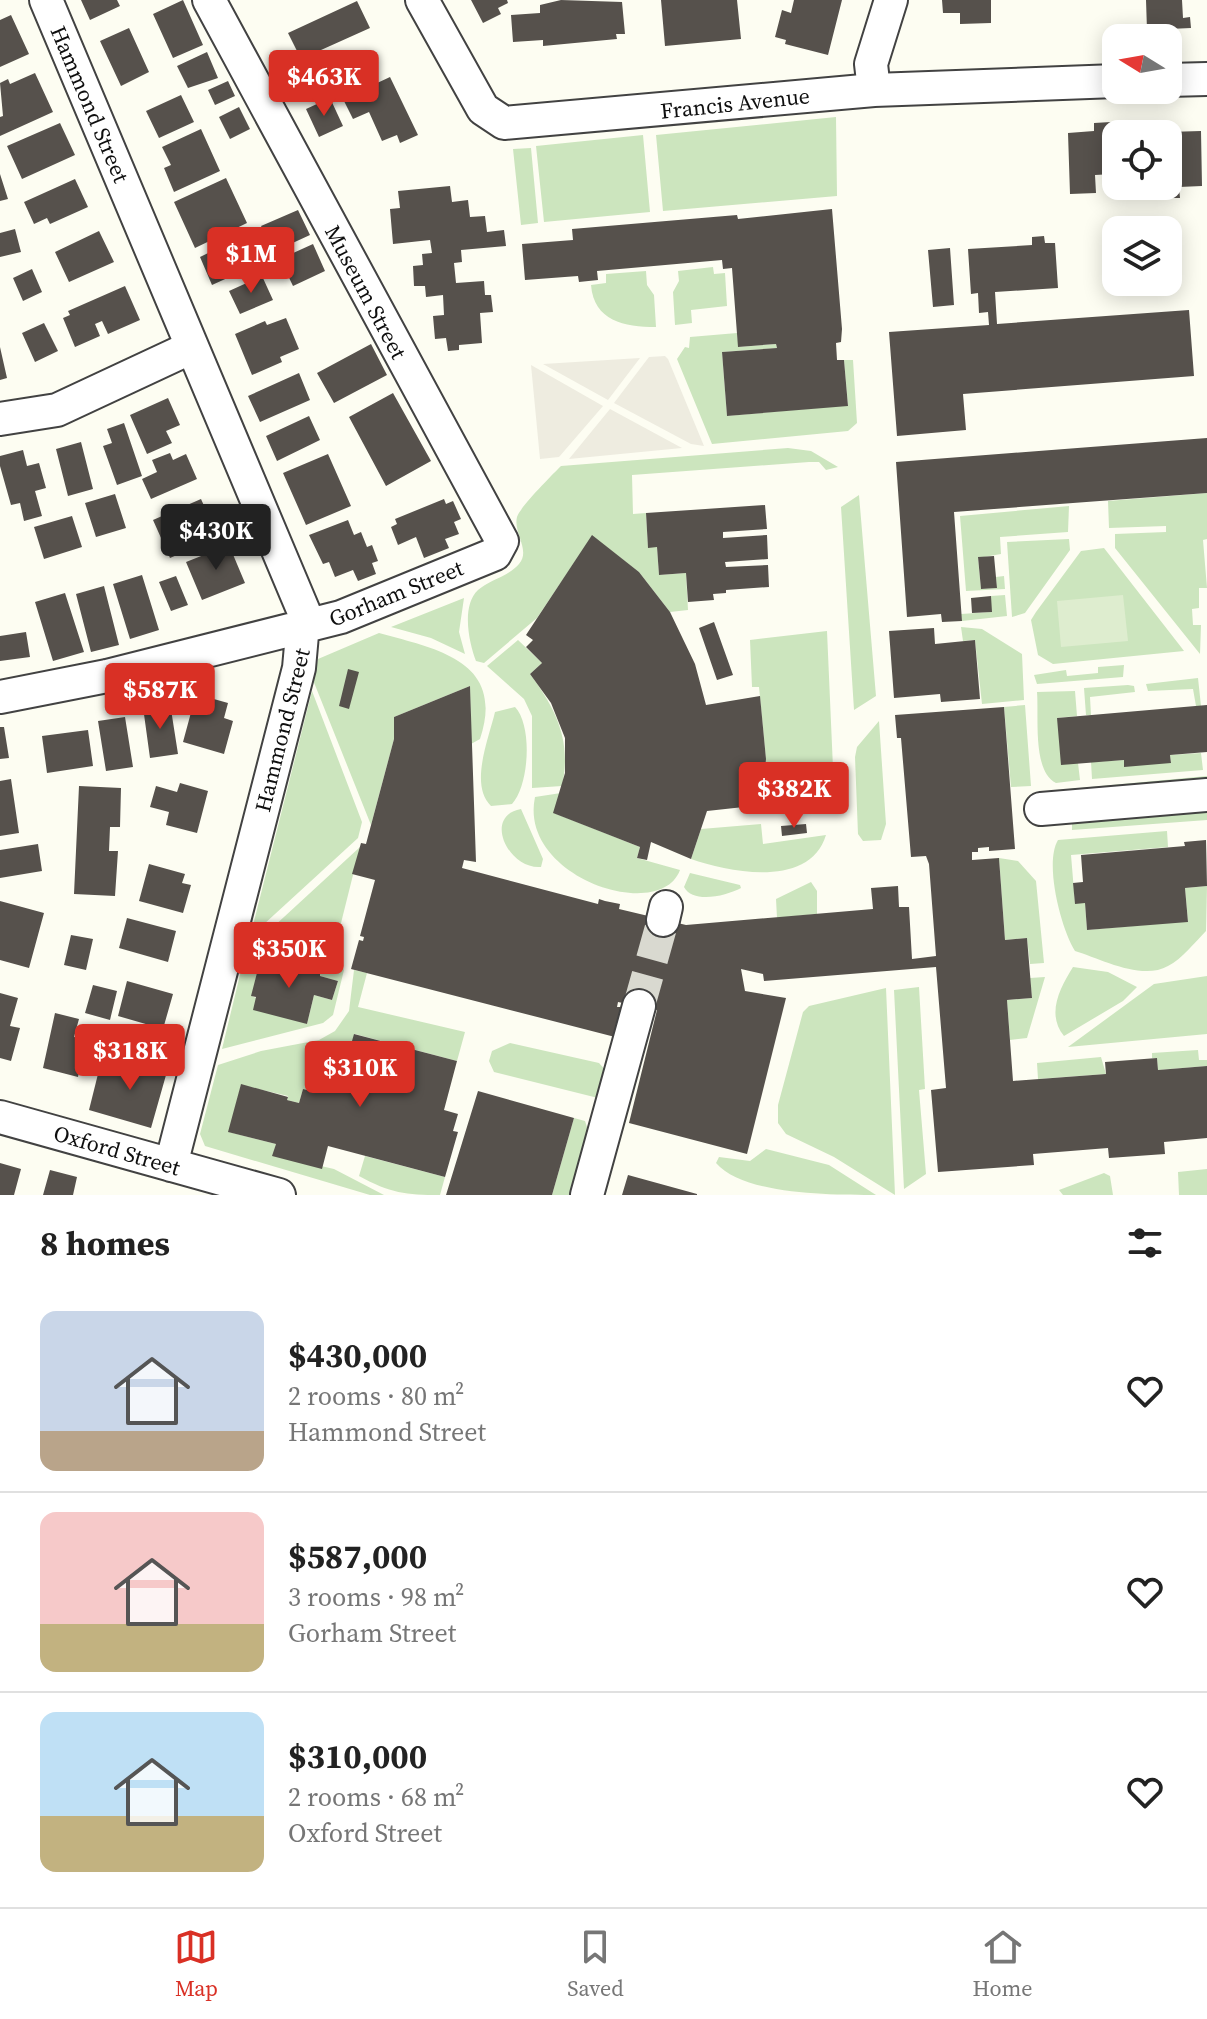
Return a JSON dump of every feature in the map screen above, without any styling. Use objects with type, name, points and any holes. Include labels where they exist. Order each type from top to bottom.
[{"type":"street","name":"Hammond Street","points":[[46,0],[303,610],[299,668],[171,1165]]},
{"type":"street","name":"Museum Street","points":[[209,0],[502,541]]},
{"type":"street","name":"Francis Avenue","points":[[422,0],[483,109],[504,123],[874,90],[1102,82]]},
{"type":"street","points":[[874,90],[871,64],[891,0]]},
{"type":"street","points":[[1182,80],[1207,79]]},
{"type":"street","points":[[0,419],[57,410],[192,347]]},
{"type":"street","name":"Gorham Street","points":[[0,697],[107,676],[341,617],[495,554],[502,541]]},
{"type":"street","points":[[1041,809],[1207,795]]},
{"type":"street","points":[[587,1195],[639,1006]]},
{"type":"street","name":"Oxford Street","points":[[0,1117],[171,1165],[206,1185],[279,1195]]},
{"type":"green space","points":[[836,117],[837,196],[663,211],[656,135]]},
{"type":"green space","points":[[643,135],[650,212],[544,222],[536,146]]},
{"type":"green space","points":[[531,148],[538,223],[521,225],[513,149]]},
{"type":"green space","points":[[713,267],[714,274],[725,273],[727,306],[691,310],[692,323],[675,325],[673,292],[679,281],[678,271]]},
{"type":"green space","points":[[646,271],[647,285],[654,295],[656,327],[633,326],[604,314],[593,297],[591,285],[606,283],[606,274]]},
{"type":"green space","points":[[737,333],[739,347],[776,344],[777,348],[722,352],[727,416],[848,405],[844,360],[853,360],[857,423],[848,431],[712,444],[677,359],[685,347],[689,348],[690,337]]},
{"type":"green space","points":[[788,448],[811,451],[838,467],[826,470],[819,462],[809,462],[632,475],[633,514],[646,513],[648,547],[657,547],[659,575],[686,573],[688,610],[670,612],[639,572],[592,536],[537,618],[484,663],[476,661],[468,625],[473,597],[478,590],[519,564],[523,547],[516,523],[519,512],[561,466]]},
{"type":"green space","points":[[1207,493],[1207,539],[1203,540],[1207,588],[1199,588],[1199,608],[1192,609],[1193,625],[1201,625],[1200,654],[1115,548],[1115,534],[1166,532],[1166,526],[1109,528],[1108,501]]},
{"type":"green space","points":[[859,495],[876,696],[854,710],[841,507]]},
{"type":"green space","points":[[1069,506],[1068,532],[1000,537],[1001,554],[978,558],[981,589],[997,588],[996,577],[1004,576],[1005,589],[966,591],[960,516]]},
{"type":"green space","points":[[1069,539],[1070,550],[1025,613],[1012,617],[1007,542]]},
{"type":"green space","points":[[1104,548],[1184,651],[1053,664],[1038,655],[1031,620],[1081,551]]},
{"type":"green space","points":[[1005,595],[1007,616],[962,621],[961,614],[991,612],[991,596]]},
{"type":"green space","points":[[1123,595],[1128,641],[1061,647],[1057,601]]},
{"type":"green space","points":[[464,598],[459,632],[465,654],[431,638],[391,627]]},
{"type":"green space","points":[[961,627],[982,629],[1022,654],[1024,700],[982,704],[975,640],[963,641]]},
{"type":"green space","points":[[827,631],[833,768],[820,799],[762,808],[766,759],[759,687],[752,687],[750,640]]},
{"type":"green space","points":[[379,633],[423,645],[461,663],[475,675],[483,692],[486,713],[480,739],[471,744],[470,686],[394,717],[394,739],[371,825],[313,680],[318,659]]},
{"type":"green space","points":[[518,640],[542,663],[530,674],[560,726],[565,754],[562,786],[532,788],[532,716],[524,699],[487,666]]},
{"type":"green space","points":[[1124,665],[1123,677],[1037,684],[1034,675],[1066,670],[1067,676],[1098,673],[1098,667]]},
{"type":"green space","points":[[1198,678],[1201,706],[1196,706],[1193,689],[1148,691],[1146,684]]},
{"type":"green space","points":[[1134,686],[1135,692],[1090,697],[1091,715],[1086,715],[1084,688]]},
{"type":"green space","points":[[312,691],[362,822],[358,838],[250,937]]},
{"type":"green space","points":[[1075,691],[1077,716],[1057,718],[1078,763],[1080,780],[1056,783],[1048,777],[1040,756],[1037,692]]},
{"type":"green space","points":[[1025,705],[1031,786],[1011,787],[1004,707]]},
{"type":"green space","points":[[515,707],[525,728],[527,756],[522,784],[512,804],[491,806],[482,786],[485,748],[495,712]]},
{"type":"green space","points":[[879,721],[886,824],[881,840],[863,841],[858,834],[855,757],[857,747]]},
{"type":"green space","points":[[1201,753],[1203,770],[1092,779],[1091,762],[1124,760],[1124,766],[1171,762],[1170,755]]},
{"type":"green space","points":[[1207,776],[1207,784],[1074,794],[1069,789]]},
{"type":"green space","points":[[561,793],[554,813],[640,847],[637,858],[680,870],[667,886],[647,893],[621,892],[594,884],[568,869],[548,850],[536,825],[535,797]]},
{"type":"green space","points":[[521,809],[543,859],[541,867],[529,866],[519,860],[504,842],[503,821],[509,814]]},
{"type":"green space","points":[[1207,809],[1207,820],[1072,830],[1072,820]]},
{"type":"green space","points":[[761,824],[763,844],[826,835],[817,852],[804,863],[787,870],[747,872],[691,859],[701,829]]},
{"type":"green space","points":[[1167,831],[1168,847],[1071,855],[1075,903],[1085,903],[1087,930],[1188,921],[1185,888],[1207,886],[1206,931],[1178,959],[1158,970],[1134,970],[1075,951],[1064,928],[1056,896],[1053,864],[1058,840]]},
{"type":"green space","points":[[360,847],[332,959],[259,940]]},
{"type":"green space","points":[[999,858],[1018,861],[1036,881],[1044,963],[1030,964],[1027,938],[1005,940]]},
{"type":"green space","points":[[690,873],[740,885],[741,888],[719,896],[695,895],[684,887]]},
{"type":"green space","points":[[811,882],[817,891],[817,914],[777,918],[776,899]]},
{"type":"green space","points":[[247,946],[342,967],[344,970],[333,1015],[323,1023],[222,1049]],"holes":[[[267,957],[320,971],[320,976],[338,981],[332,1000],[314,995],[307,1024],[252,996],[259,966],[264,966]]]},
{"type":"green space","points":[[1073,967],[1108,972],[1137,987],[1123,1001],[1064,1036],[1056,1019],[1057,1001]]},
{"type":"green space","points":[[354,970],[367,973],[358,1007],[465,1032],[457,1061],[355,1034],[350,1048],[325,1042],[312,1091],[303,1089],[299,1103],[287,1100],[288,1096],[241,1085],[229,1132],[276,1144],[273,1155],[334,1169],[384,1195],[370,1195],[205,1146],[200,1134],[218,1065],[261,1051],[319,1040],[335,1031],[349,1011]]},
{"type":"green space","points":[[1207,976],[1207,1034],[1068,1047],[1154,984]]},
{"type":"green space","points":[[1045,977],[1027,1038],[1010,1040],[1007,1000],[1032,998],[1030,978]]},
{"type":"green space","points":[[919,987],[925,1089],[919,1090],[926,1174],[904,1189],[894,990]]},
{"type":"green space","points":[[886,988],[895,1195],[834,1157],[786,1134],[778,1123],[778,1105],[803,1012],[809,1006]]},
{"type":"green space","points":[[510,1043],[599,1063],[607,1072],[598,1098],[494,1072],[489,1061],[492,1051]]},
{"type":"green space","points":[[1198,1050],[1199,1060],[1207,1060],[1207,1066],[1158,1070],[1157,1058],[1152,1058],[1152,1053]]},
{"type":"green space","points":[[1101,1057],[1106,1074],[1038,1079],[1037,1063]]},
{"type":"green space","points":[[574,1118],[585,1121],[589,1133],[571,1195],[552,1195]]},
{"type":"green space","points":[[766,1149],[829,1165],[876,1195],[813,1193],[767,1187],[729,1174],[716,1163],[719,1157],[750,1161]]},
{"type":"green space","points":[[365,1156],[445,1177],[440,1195],[398,1192],[359,1176]]},
{"type":"green space","points":[[1207,1169],[1207,1195],[1179,1195],[1178,1172]]},
{"type":"green space","points":[[1104,1173],[1110,1176],[1113,1195],[1063,1195],[1059,1190]]},
{"type":"shaded area","points":[[665,356],[704,446],[691,444],[614,403],[649,357]]},
{"type":"shaded area","points":[[640,358],[608,400],[543,364]]},
{"type":"shaded area","points":[[531,365],[603,406],[559,457],[540,459]]},
{"type":"shaded area","points":[[610,409],[682,448],[569,459]]},
{"type":"building","points":[[81,0],[117,0],[120,6],[90,20]]},
{"type":"building","points":[[183,0],[203,45],[173,58],[153,14]]},
{"type":"building","points":[[471,0],[507,0],[508,3],[498,8],[501,14],[483,23]]},
{"type":"building","points":[[561,0],[622,2],[625,34],[616,34],[617,39],[543,46],[543,40],[513,42],[511,15],[540,13],[540,5]]},
{"type":"building","points":[[661,0],[737,0],[741,39],[665,46]]},
{"type":"building","points":[[794,0],[842,0],[828,55],[785,44],[786,40],[775,37],[782,10],[791,13]]},
{"type":"building","points":[[942,0],[991,0],[991,23],[960,24],[960,13],[943,13]]},
{"type":"building","points":[[1146,0],[1182,0],[1183,18],[1190,17],[1191,28],[1182,28],[1182,24],[1147,24]]},
{"type":"building","points":[[357,1],[370,28],[301,59],[288,33]]},
{"type":"building","points":[[11,15],[29,54],[0,67],[0,20]]},
{"type":"building","points":[[129,28],[149,72],[121,86],[100,41]]},
{"type":"building","points":[[207,52],[218,78],[188,88],[177,66]]},
{"type":"building","points":[[315,62],[325,85],[302,95],[292,73]]},
{"type":"building","points":[[35,73],[53,112],[0,136],[0,117],[3,116],[0,83],[8,79],[10,84]]},
{"type":"building","points":[[390,77],[418,135],[400,143],[397,135],[382,141],[369,112],[353,119],[343,99]]},
{"type":"building","points":[[228,81],[235,96],[215,105],[208,90]]},
{"type":"building","points":[[181,95],[194,122],[159,138],[146,111]]},
{"type":"building","points":[[330,98],[343,126],[319,137],[306,109]]},
{"type":"building","points":[[239,107],[250,129],[230,139],[219,117]]},
{"type":"building","points":[[60,123],[75,155],[22,179],[7,146]]},
{"type":"building","points":[[1094,123],[1102,123],[1102,175],[1095,175],[1096,193],[1070,194],[1068,133],[1094,131]]},
{"type":"building","points":[[201,129],[220,171],[174,192],[164,168],[171,165],[162,147]]},
{"type":"building","points":[[1201,131],[1202,186],[1182,187],[1182,132]]},
{"type":"building","points":[[0,174],[8,199],[0,201]]},
{"type":"building","points":[[226,178],[247,223],[195,248],[174,202]]},
{"type":"building","points":[[75,179],[88,207],[50,224],[47,218],[34,224],[24,202]]},
{"type":"building","points":[[450,186],[452,202],[468,200],[470,217],[485,216],[487,232],[504,230],[506,246],[461,250],[462,262],[454,263],[456,283],[484,281],[485,295],[491,295],[493,312],[480,313],[482,343],[459,345],[459,350],[448,351],[446,338],[435,339],[433,316],[444,315],[443,295],[426,297],[425,286],[414,286],[413,266],[423,265],[422,254],[432,253],[430,240],[393,244],[390,209],[400,208],[398,191]]},
{"type":"building","points":[[832,209],[842,329],[841,342],[836,343],[837,360],[844,360],[848,406],[727,416],[722,352],[777,348],[776,344],[738,347],[732,268],[723,269],[722,260],[597,271],[598,280],[579,282],[578,276],[525,280],[522,244],[573,240],[572,229],[737,215],[738,219]]},
{"type":"building","points":[[298,210],[310,235],[273,252],[261,226]]},
{"type":"building","points":[[15,229],[21,252],[0,257],[0,233]]},
{"type":"building","points":[[99,231],[114,262],[69,282],[55,252]]},
{"type":"building","points":[[245,235],[258,264],[212,285],[200,257]]},
{"type":"building","points":[[1044,236],[1045,243],[1055,243],[1058,288],[995,292],[997,324],[1189,310],[1194,376],[963,394],[966,430],[897,436],[889,332],[989,325],[988,312],[979,313],[978,293],[971,294],[968,249],[1032,245],[1032,237]]},
{"type":"building","points":[[313,244],[325,271],[293,286],[280,259]]},
{"type":"building","points":[[950,248],[954,305],[933,307],[928,250]]},
{"type":"building","points":[[32,269],[42,292],[23,301],[13,278]]},
{"type":"building","points":[[262,276],[273,300],[240,314],[229,291]]},
{"type":"building","points":[[125,286],[140,320],[108,334],[102,321],[95,324],[100,336],[75,347],[63,318],[70,315],[68,311]]},
{"type":"building","points":[[286,318],[299,349],[280,357],[282,362],[252,375],[235,334],[265,321],[267,325]]},
{"type":"building","points":[[44,323],[58,351],[35,362],[22,333]]},
{"type":"building","points":[[371,344],[387,375],[334,403],[317,373]]},
{"type":"building","points":[[0,347],[7,378],[0,380]]},
{"type":"building","points":[[299,373],[310,400],[260,422],[248,396]]},
{"type":"building","points":[[393,393],[431,461],[386,486],[349,417]]},
{"type":"building","points":[[168,398],[180,425],[166,431],[172,443],[147,454],[130,415]]},
{"type":"building","points":[[309,416],[320,440],[277,461],[266,436]]},
{"type":"building","points":[[124,423],[142,476],[117,485],[103,446],[112,443],[107,429]]},
{"type":"building","points":[[1207,438],[1207,493],[954,512],[962,621],[942,622],[941,614],[907,617],[896,462]]},
{"type":"building","points":[[81,442],[93,489],[68,496],[56,449]]},
{"type":"building","points":[[23,450],[27,466],[39,463],[46,488],[35,491],[42,516],[24,521],[20,503],[11,505],[0,466],[0,456]]},
{"type":"building","points":[[170,453],[173,460],[186,454],[197,479],[151,499],[142,479],[157,472],[152,460]]},
{"type":"building","points":[[328,454],[351,506],[306,525],[283,473]]},
{"type":"building","points":[[115,494],[126,528],[96,537],[85,503]]},
{"type":"building","points":[[201,499],[218,537],[170,558],[153,520]]},
{"type":"building","points":[[444,499],[446,504],[453,501],[461,519],[454,522],[459,534],[445,539],[449,548],[424,558],[416,537],[398,545],[391,527],[397,524],[395,519]]},
{"type":"building","points":[[765,505],[767,529],[723,532],[723,538],[767,535],[768,559],[725,562],[726,567],[768,565],[769,587],[726,590],[726,593],[713,594],[714,600],[688,602],[686,573],[659,575],[657,547],[648,548],[646,513]]},
{"type":"building","points":[[72,516],[82,547],[44,559],[34,527]]},
{"type":"building","points":[[348,520],[354,535],[361,532],[367,547],[372,545],[378,561],[372,563],[376,574],[358,581],[353,570],[335,577],[329,562],[323,564],[309,535]]},
{"type":"building","points":[[592,535],[639,572],[670,612],[695,664],[706,705],[760,696],[766,759],[762,805],[707,811],[691,859],[651,842],[647,860],[637,858],[640,847],[553,813],[565,773],[565,738],[551,703],[530,674],[542,663],[526,647],[533,640],[526,635]]},
{"type":"building","points":[[229,545],[245,583],[202,600],[186,562]]},
{"type":"building","points":[[994,556],[997,588],[981,589],[978,557]]},
{"type":"building","points":[[142,575],[159,630],[130,639],[113,584]]},
{"type":"building","points":[[176,576],[188,605],[171,611],[159,582]]},
{"type":"building","points":[[104,586],[119,645],[91,652],[76,594]]},
{"type":"building","points":[[65,593],[84,652],[53,661],[35,602]]},
{"type":"building","points":[[991,596],[992,612],[972,613],[971,598]]},
{"type":"building","points":[[714,622],[733,675],[717,680],[699,628]]},
{"type":"building","points":[[934,628],[935,644],[975,640],[980,699],[941,702],[940,694],[894,698],[889,631]]},
{"type":"building","points":[[26,632],[30,657],[0,661],[0,636]]},
{"type":"building","points":[[348,669],[359,672],[349,709],[339,706]]},
{"type":"building","points":[[470,686],[476,862],[464,860],[462,868],[598,904],[599,899],[620,904],[619,909],[686,925],[873,909],[871,888],[898,886],[899,907],[909,907],[912,959],[936,956],[929,864],[926,856],[911,857],[901,738],[897,738],[895,715],[1004,707],[1015,849],[989,851],[989,847],[978,848],[978,852],[972,852],[972,860],[999,858],[1005,940],[1027,938],[1032,998],[1007,1000],[1013,1081],[1106,1074],[1105,1062],[1157,1058],[1158,1070],[1207,1066],[1207,1138],[1164,1142],[1165,1154],[1109,1158],[1108,1148],[1033,1154],[1034,1165],[938,1172],[931,1090],[946,1088],[936,967],[764,981],[763,974],[741,969],[745,991],[786,998],[747,1154],[629,1123],[657,1010],[618,1002],[617,1007],[621,1007],[615,1037],[351,969],[359,940],[363,941],[364,937],[360,936],[375,880],[352,874],[361,843],[366,844],[394,739],[394,717]]},
{"type":"building","points":[[196,694],[228,703],[224,718],[233,721],[224,754],[183,742]]},
{"type":"building","points":[[170,703],[178,754],[150,758],[143,707]]},
{"type":"building","points":[[1207,705],[1207,752],[1170,755],[1171,763],[1124,767],[1124,760],[1061,765],[1057,718]]},
{"type":"building","points":[[125,717],[133,767],[106,771],[98,721]]},
{"type":"building","points":[[0,727],[4,727],[9,758],[0,759]]},
{"type":"building","points":[[88,730],[93,766],[47,773],[42,736]]},
{"type":"building","points":[[11,779],[19,833],[0,836],[0,781]]},
{"type":"building","points":[[180,783],[208,791],[197,833],[166,825],[169,812],[150,807],[156,786],[177,792]]},
{"type":"building","points":[[79,786],[121,788],[120,827],[110,827],[109,851],[118,851],[115,896],[74,894]]},
{"type":"building","points":[[806,824],[807,833],[782,836],[781,826]]},
{"type":"building","points":[[1206,840],[1207,886],[1185,888],[1188,922],[1087,930],[1085,903],[1075,904],[1073,883],[1083,882],[1081,855],[1185,846],[1184,842]]},
{"type":"building","points":[[38,844],[42,871],[0,878],[0,850]]},
{"type":"building","points":[[149,864],[185,874],[182,883],[191,885],[183,913],[139,901]]},
{"type":"building","points":[[0,901],[44,913],[29,968],[0,960]]},
{"type":"building","points":[[127,918],[176,931],[168,962],[119,948]]},
{"type":"building","points":[[71,935],[93,939],[86,970],[64,965]]},
{"type":"building","points":[[267,957],[320,971],[320,976],[338,981],[332,1000],[314,995],[307,1024],[253,1010],[256,997],[251,996],[259,965],[264,966]]},
{"type":"building","points":[[127,981],[173,994],[163,1029],[118,1016]]},
{"type":"building","points":[[93,985],[117,991],[110,1020],[85,1013]]},
{"type":"building","points":[[0,993],[18,998],[10,1026],[20,1028],[11,1061],[0,1058]]},
{"type":"building","points":[[55,1013],[79,1019],[74,1037],[86,1039],[78,1077],[43,1068]]},
{"type":"building","points":[[354,1034],[457,1061],[444,1110],[458,1114],[453,1131],[458,1132],[445,1177],[328,1146],[322,1169],[272,1156],[276,1144],[228,1132],[241,1084],[299,1103],[303,1089],[312,1091],[325,1042],[350,1048]]},
{"type":"building","points":[[124,1056],[168,1068],[151,1128],[89,1110],[99,1070],[118,1075]]},
{"type":"building","points":[[478,1091],[574,1118],[552,1195],[446,1195]]},
{"type":"building","points":[[0,1163],[21,1169],[14,1195],[0,1195]]},
{"type":"building","points":[[50,1170],[77,1177],[73,1195],[43,1195]]},
{"type":"building","points":[[628,1175],[697,1194],[697,1195],[622,1195]]},
{"type":"tunnel","points":[[639,1006],[663,920]]}]
